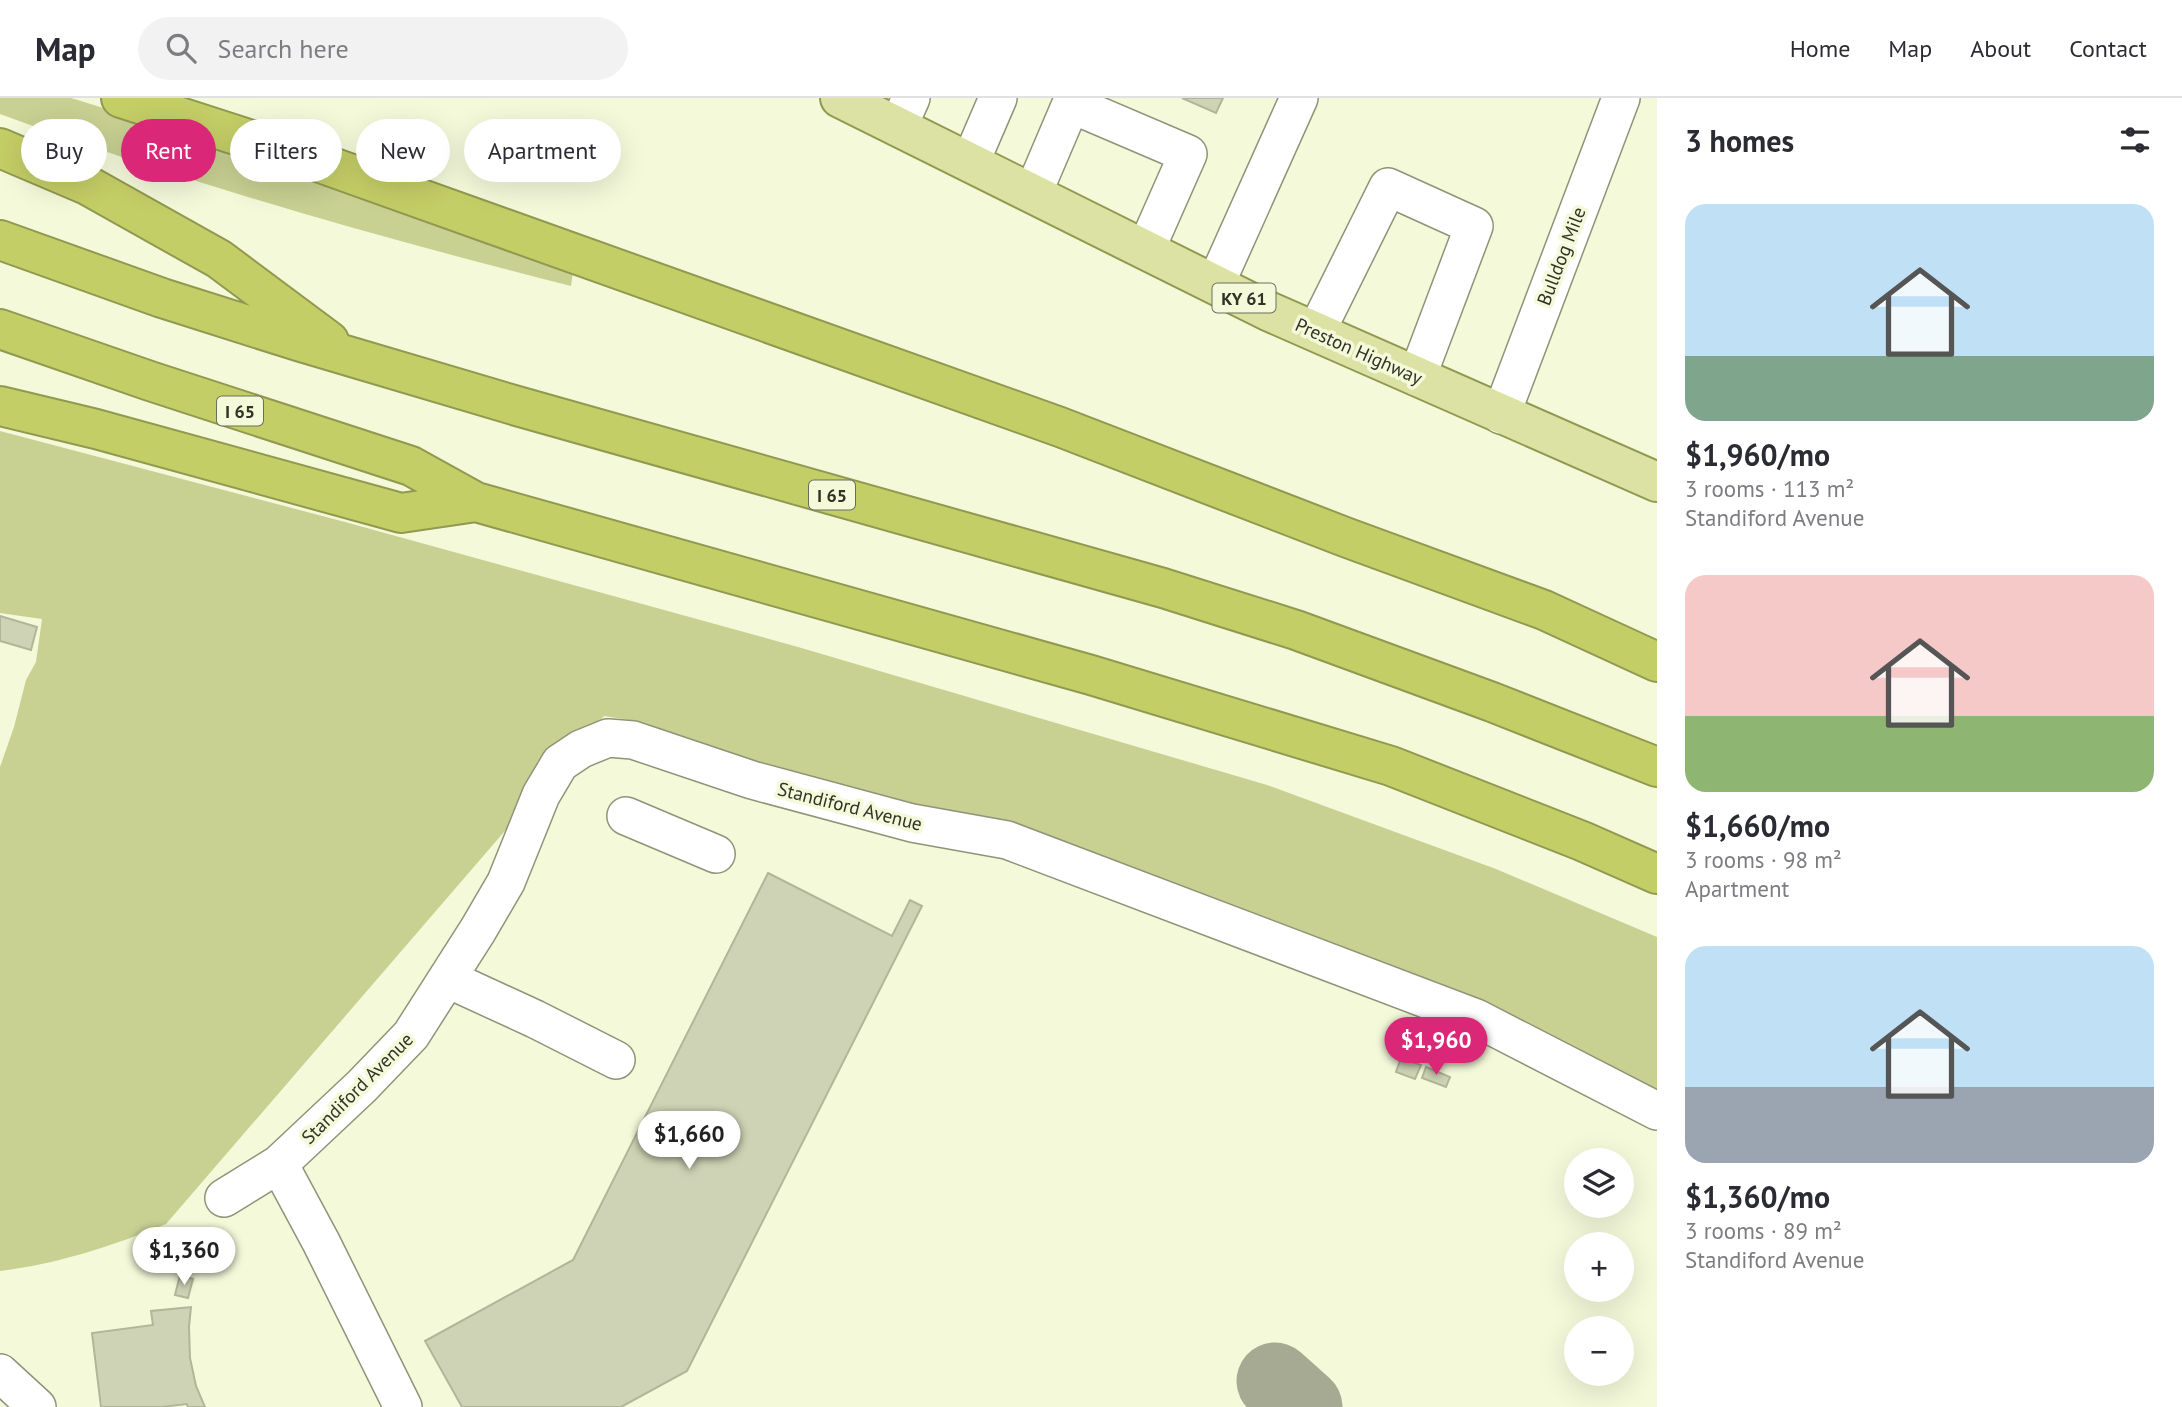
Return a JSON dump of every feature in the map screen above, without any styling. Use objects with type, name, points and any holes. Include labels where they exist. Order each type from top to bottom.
[{"type":"highway","points":[[121,98],[302,156],[1060,427],[1544,610],[1657,662]]},
{"type":"highway","points":[[0,148],[87,185],[219,259],[350,357]]},
{"type":"highway","name":"I 65","points":[[0,240],[162,298],[350,357],[517,407],[1163,588],[1296,630],[1492,702],[1657,767]]},
{"type":"highway","name":"I 65","points":[[0,329],[411,466],[476,502],[1077,671],[1391,766],[1582,841],[1657,874]]},
{"type":"highway","points":[[0,406],[96,429],[401,513],[476,502]]},
{"type":"main road","name":"Preston Highway","points":[[840,98],[905,112],[971,163],[1316,332],[1657,482]]},
{"type":"street","points":[[971,163],[998,98]]},
{"type":"street","points":[[1216,283],[1299,98]]},
{"type":"street","name":"Bulldog Mile","points":[[1501,415],[1621,98]]},
{"type":"street","points":[[1032,193],[1072,104],[1188,154],[1146,249]]},
{"type":"street","points":[[1316,332],[1388,187],[1474,226],[1417,377]]},
{"type":"street","name":"Standiford Avenue","points":[[224,1198],[279,1164],[362,1086],[411,1035],[506,882],[541,795],[561,763],[581,749],[608,738],[633,740],[779,788],[912,823],[1007,840],[1476,1018],[1657,1111]]},
{"type":"street","points":[[626,816],[716,854]]},
{"type":"street","points":[[448,979],[616,1060]]},
{"type":"street","points":[[279,1164],[321,1242],[402,1407]]},
{"type":"street","points":[[0,1373],[37,1407]]},
{"type":"green space","points":[[0,98],[71,98],[139,119],[121,119],[121,156],[107,152],[107,119],[21,119],[21,122],[0,114]]},
{"type":"green space","points":[[216,142],[230,147],[230,182],[332,182],[574,265],[571,286],[355,228],[200,182],[216,182]]},
{"type":"green space","points":[[0,431],[345,522],[798,647],[1267,785],[1496,869],[1657,937],[1657,1092],[1421,981],[1085,849],[976,816],[803,780],[642,722],[604,716],[166,1224],[85,1253],[0,1271],[0,767],[26,680],[36,662],[42,619],[0,613]]},
{"type":"building","points":[[1182,98],[1223,98],[1216,113]]},
{"type":"building","points":[[0,616],[37,627],[31,650],[0,641]]},
{"type":"building","points":[[768,873],[892,936],[910,900],[922,906],[687,1371],[621,1407],[462,1407],[425,1341],[573,1260]]},
{"type":"building","points":[[1401,1058],[1421,1065],[1415,1079],[1396,1072]]},
{"type":"building","points":[[1426,1067],[1450,1077],[1446,1087],[1422,1078]]},
{"type":"building","points":[[180,1275],[193,1279],[188,1298],[175,1295]]},
{"type":"building","points":[[191,1307],[190,1358],[196,1386],[205,1407],[188,1407],[187,1404],[162,1407],[101,1407],[92,1333],[153,1325],[151,1311]]},
{"type":"taxiway","points":[[1275,1381],[1304,1407]]}]
